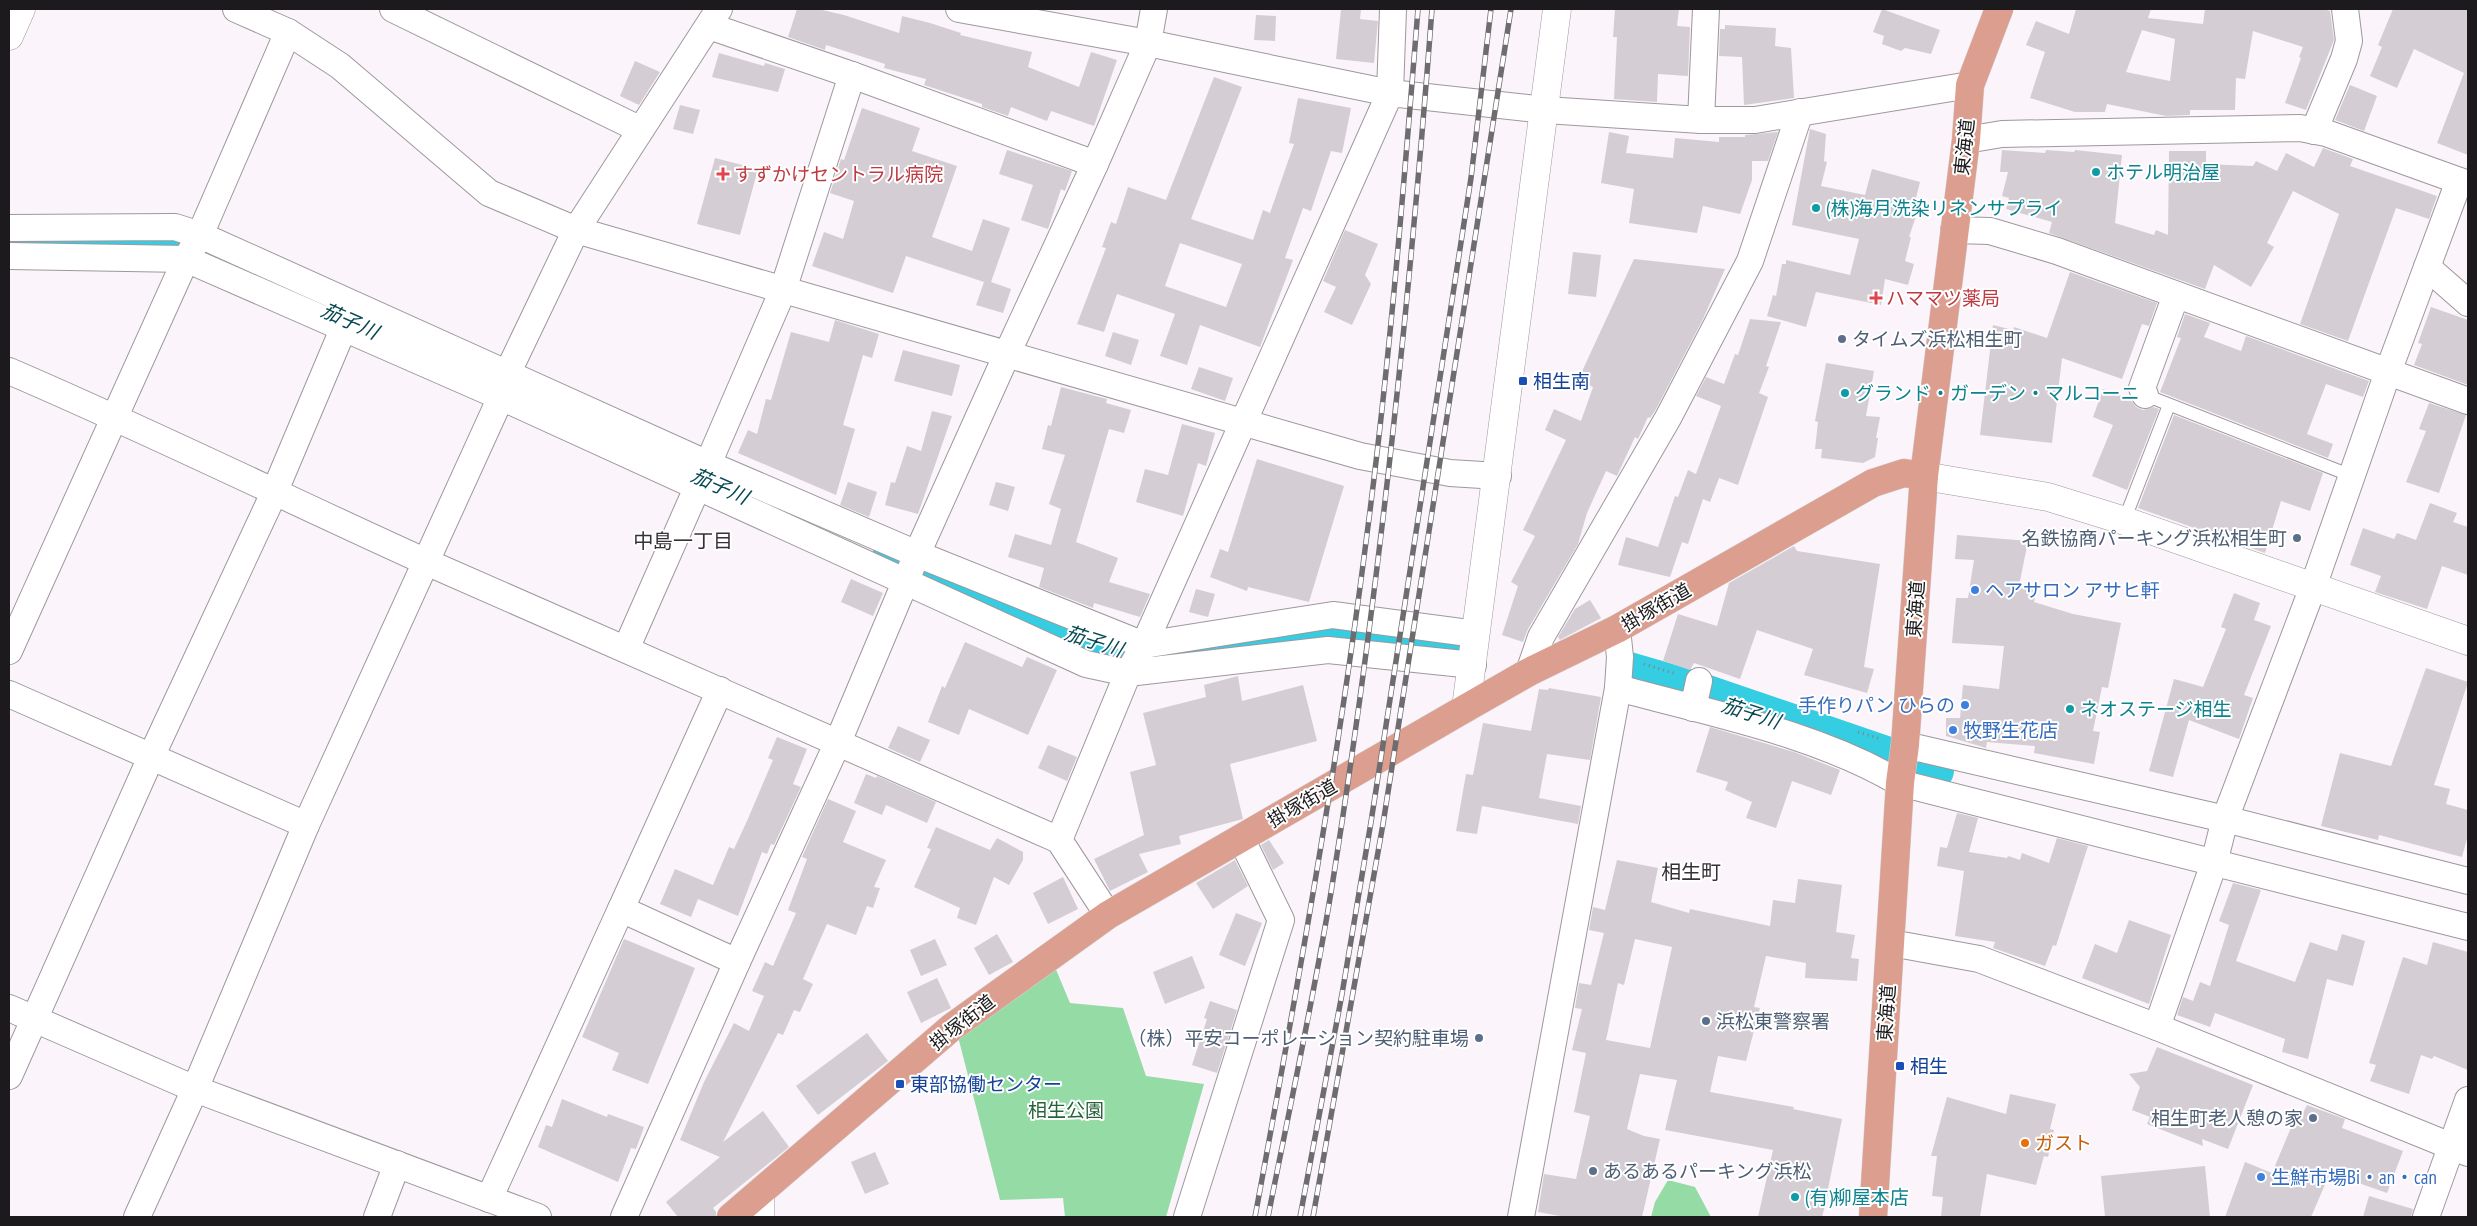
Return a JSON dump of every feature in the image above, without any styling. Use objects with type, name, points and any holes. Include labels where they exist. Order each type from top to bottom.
[{"type":"highway","name":"東海道","points":[[1873,1217],[1900,783],[1905,745],[1924,476],[1966,140],[1970,85],[1999,9]]},
{"type":"highway","name":"掛塚街道","points":[[731,1217],[760,1205],[952,1027],[1108,915],[1466,708],[1530,672],[1617,629],[1873,483],[1904,473],[1924,476]]},
{"type":"street","points":[[9,36],[21,9]]},
{"type":"street","points":[[236,9],[288,32],[340,66],[489,193],[576,230],[1360,456],[1450,473],[1498,476]]},
{"type":"street","points":[[393,9],[639,130]]},
{"type":"street","points":[[959,9],[1148,43],[1390,93],[1544,110],[1701,120],[1755,120],[1970,85]]},
{"type":"street","points":[[624,1217],[736,962],[838,742],[917,554],[1095,164],[1148,43],[1154,9]]},
{"type":"street","points":[[1059,840],[1128,673],[1144,645],[1390,93],[1393,9]]},
{"type":"street","points":[[1466,708],[1498,476],[1557,9]]},
{"type":"street","points":[[1701,120],[1706,9]]},
{"type":"street","points":[[2314,131],[2344,59],[2349,41],[2345,9]]},
{"type":"street","points":[[137,1217],[196,1089],[306,825],[427,562],[500,398],[508,372],[576,230],[639,130],[714,17],[852,75],[1095,164]]},
{"type":"street","points":[[9,650],[186,259],[200,235],[288,32]]},
{"type":"street","points":[[708,464],[783,290],[852,75]]},
{"type":"street","points":[[1530,672],[1541,637],[1668,418],[1750,262],[1800,112]]},
{"type":"street","points":[[1966,140],[2002,134],[2300,128],[2326,133],[2464,182],[2427,267],[2388,372],[2313,587],[2225,819],[2214,863],[2157,1027]]},
{"type":"street","points":[[9,228],[174,227],[200,235],[508,372],[708,464],[917,554],[1144,645],[1333,615],[1476,634]]},
{"type":"street","points":[[1954,230],[1990,231],[2057,251],[2468,401]]},
{"type":"street","points":[[9,256],[186,259],[344,327],[1086,664],[1128,673],[1328,650],[1473,665]]},
{"type":"street","points":[[2427,267],[2468,304]]},
{"type":"street","points":[[2145,395],[2142,388],[2176,294]]},
{"type":"street","points":[[9,1076],[151,757],[274,493],[344,327]]},
{"type":"street","points":[[9,371],[116,417],[274,493],[427,562],[1059,840],[1108,915]]},
{"type":"street","points":[[1924,476],[2048,497],[2124,521],[2468,641]]},
{"type":"street","points":[[626,649],[697,488]]},
{"type":"street","points":[[1521,1217],[1618,688],[1620,657],[1617,629]]},
{"type":"street","points":[[1693,708],[1699,681]]},
{"type":"street","points":[[1618,688],[1788,734],[1876,769],[1900,783],[2468,927]]},
{"type":"street","points":[[489,1199],[720,690]]},
{"type":"street","points":[[9,694],[306,825]]},
{"type":"street","points":[[1905,745],[2225,819],[2468,882]]},
{"type":"street","points":[[1187,1217],[1281,920],[1241,838]]},
{"type":"street","points":[[621,909],[736,962]]},
{"type":"street","points":[[1891,943],[1979,959],[2157,1027],[2460,1150]]},
{"type":"street","points":[[9,1008],[196,1089],[538,1217]]},
{"type":"street","points":[[2426,1217],[2460,1150],[2468,1100]]},
{"type":"street","points":[[377,1217],[396,1164]]},
{"type":"lane","points":[[2145,395],[2352,476]]},
{"type":"lane","points":[[2124,521],[2169,405]]},
{"type":"green space","name":"相生公園","points":[[1052,960],[1070,1003],[1123,1008],[1146,1076],[1204,1084],[1166,1217],[1065,1217],[1063,1198],[1000,1200],[955,1025]]},
{"type":"green space","points":[[1668,1180],[1695,1187],[1711,1217],[1651,1217],[1655,1202]]},
{"type":"building","points":[[797,9],[818,9],[844,15],[899,33],[902,16],[930,23],[961,33],[960,35],[1032,52],[1028,67],[1079,87],[1091,52],[1117,60],[1094,126],[1051,111],[1047,121],[1011,107],[1008,116],[982,107],[982,104],[924,85],[926,79],[884,68],[885,64],[826,45],[825,50],[788,37]]},
{"type":"building","points":[[1341,9],[1361,9],[1360,19],[1378,21],[1374,63],[1336,59]]},
{"type":"building","points":[[1615,9],[1679,9],[1677,26],[1690,27],[1688,76],[1658,74],[1657,102],[1614,99],[1617,37],[1613,37]]},
{"type":"building","points":[[1882,9],[1940,30],[1931,54],[1905,48],[1901,51],[1882,44],[1884,36],[1873,32]]},
{"type":"building","points":[[2076,9],[2151,9],[2148,18],[2203,24],[2205,9],[2323,9],[2330,11],[2334,40],[2306,110],[2285,103],[2303,47],[2253,31],[2245,79],[2236,78],[2235,110],[2190,110],[2190,115],[2166,116],[2107,104],[2105,112],[2075,112],[2030,98],[2045,52],[2026,45],[2036,21],[2069,34]],"holes":[[[2142,30],[2175,39],[2170,81],[2126,72]]]},
{"type":"building","points":[[2393,9],[2468,9],[2468,155],[2437,143],[2464,73],[2414,49],[2397,88],[2370,76],[2382,47],[2378,45]]},
{"type":"building","points":[[1256,15],[1276,16],[1275,41],[1254,40]]},
{"type":"building","points":[[1725,25],[1776,28],[1775,46],[1791,48],[1794,98],[1744,105],[1742,57],[1719,56],[1720,29],[1725,29]]},
{"type":"building","points":[[719,53],[764,66],[765,63],[785,69],[778,92],[712,77]]},
{"type":"building","points":[[635,61],[660,72],[639,105],[620,96]]},
{"type":"building","points":[[1214,77],[1242,87],[1191,219],[1253,240],[1263,210],[1270,213],[1294,144],[1289,143],[1298,98],[1351,108],[1342,153],[1331,151],[1311,211],[1303,208],[1285,258],[1293,260],[1260,347],[1200,325],[1187,365],[1160,356],[1175,314],[1117,294],[1104,332],[1077,324],[1106,248],[1102,247],[1111,222],[1116,224],[1128,187],[1166,200]],"holes":[[[1180,243],[1242,264],[1226,307],[1165,286]]]},
{"type":"building","points":[[2350,85],[2377,96],[2364,131],[2335,120]]},
{"type":"building","points":[[680,105],[700,110],[693,134],[673,129]]},
{"type":"building","points":[[862,108],[920,128],[912,151],[957,166],[932,237],[972,251],[983,219],[1010,228],[991,282],[1011,289],[1003,313],[976,305],[984,282],[906,256],[893,293],[812,266],[824,232],[843,239],[854,201],[830,193],[841,159],[844,160]]},
{"type":"building","points":[[1810,129],[1826,134],[1824,161],[1827,162],[1821,186],[1865,195],[1872,169],[1920,182],[1914,206],[1919,207],[1909,237],[1911,237],[1905,261],[1914,264],[1908,285],[1885,279],[1881,305],[1816,292],[1806,327],[1767,316],[1773,295],[1776,296],[1782,264],[1786,264],[1786,260],[1850,275],[1859,239],[1792,225]]},
{"type":"building","points":[[1609,132],[1629,136],[1626,153],[1673,158],[1675,138],[1719,142],[1719,137],[1745,137],[1745,135],[1778,132],[1768,161],[1752,161],[1752,180],[1740,214],[1703,206],[1697,233],[1629,223],[1634,189],[1601,183]]},
{"type":"building","points":[[2323,148],[2353,159],[2350,166],[2437,196],[2429,219],[2396,208],[2348,341],[2300,324],[2339,214],[2293,191],[2267,243],[2274,247],[2251,287],[2214,265],[2205,289],[2049,233],[2052,222],[2006,209],[2009,198],[2002,196],[2008,172],[2000,172],[2002,150],[2045,153],[2046,150],[2074,152],[2075,150],[2122,155],[2115,223],[2154,235],[2156,230],[2168,235],[2169,151],[2206,151],[2206,164],[2253,166],[2256,161],[2277,171],[2286,153],[2314,167]]},
{"type":"building","points":[[1007,150],[1072,171],[1065,191],[1061,189],[1048,229],[1021,220],[1033,185],[999,174]]},
{"type":"building","points":[[715,158],[758,169],[740,235],[697,224]]},
{"type":"building","points":[[1345,230],[1378,244],[1365,275],[1371,284],[1352,325],[1324,312],[1336,287],[1323,281]]},
{"type":"building","points":[[1573,252],[1601,255],[1596,297],[1568,294]]},
{"type":"building","points":[[1634,259],[1725,269],[1703,319],[1655,411],[1650,418],[1648,417],[1638,439],[1635,437],[1617,476],[1606,471],[1587,513],[1578,544],[1528,629],[1523,642],[1502,635],[1518,586],[1511,582],[1535,536],[1523,530],[1566,440],[1545,430],[1554,409],[1581,421],[1593,387],[1578,380]]},
{"type":"building","points":[[2070,272],[2157,303],[2149,326],[2142,324],[2122,379],[2062,358],[2052,443],[1980,435],[1993,325],[2013,330],[2014,327],[2047,338]]},
{"type":"building","points":[[2431,307],[2468,320],[2468,385],[2414,365],[2422,344],[2418,343]]},
{"type":"building","points":[[2185,314],[2210,323],[2204,337],[2241,351],[2246,336],[2369,381],[2363,397],[2326,384],[2307,434],[2333,444],[2328,458],[2160,392],[2181,338],[2177,337]]},
{"type":"building","points":[[1750,319],[1781,322],[1766,366],[1769,367],[1759,393],[1768,397],[1738,485],[1719,478],[1710,502],[1703,499],[1688,544],[1682,542],[1670,577],[1618,565],[1626,537],[1658,547],[1675,496],[1678,497],[1688,470],[1696,474],[1721,406],[1696,396],[1706,377],[1724,384],[1735,354],[1738,355]]},
{"type":"building","points":[[835,320],[879,334],[872,358],[863,355],[843,425],[855,429],[836,495],[738,453],[748,430],[757,434],[766,399],[771,400],[791,332],[829,342]]},
{"type":"building","points":[[1113,332],[1139,340],[1131,365],[1105,356]]},
{"type":"building","points":[[903,350],[960,365],[952,396],[894,381]]},
{"type":"building","name":"グランド・ガーデン・マルコーニ","points":[[1826,363],[1874,371],[1866,416],[1880,417],[1876,438],[1878,438],[1875,457],[1863,463],[1821,458],[1822,449],[1815,449],[1818,422],[1815,421]]},
{"type":"building","points":[[1199,367],[1233,378],[1225,401],[1191,389]]},
{"type":"building","points":[[1061,387],[1107,399],[1106,403],[1131,410],[1124,433],[1109,429],[1076,542],[1118,558],[1109,582],[1150,594],[1140,617],[1094,603],[1093,608],[1039,587],[1044,568],[1008,557],[1015,534],[1051,545],[1061,509],[1049,504],[1065,455],[1042,449],[1048,425],[1051,426]]},
{"type":"building","points":[[2103,389],[2130,399],[2136,407],[2143,410],[2153,407],[2159,409],[2127,490],[2092,476],[2113,425],[2093,417]]},
{"type":"building","points":[[2429,403],[2466,415],[2439,493],[2406,482],[2426,431],[2419,429]]},
{"type":"building","points":[[932,411],[952,416],[918,514],[885,505],[891,482],[895,483],[907,446],[921,451]]},
{"type":"building","points":[[2174,415],[2323,473],[2310,511],[2281,501],[2265,553],[2138,508]]},
{"type":"building","points":[[1182,424],[1215,433],[1206,466],[1198,463],[1183,516],[1136,502],[1145,469],[1168,475]]},
{"type":"building","points":[[1257,459],[1344,486],[1309,602],[1248,587],[1247,591],[1210,577],[1220,549],[1228,552]]},
{"type":"building","points":[[848,482],[877,492],[869,517],[840,505]]},
{"type":"building","points":[[996,482],[1015,487],[1008,511],[989,505]]},
{"type":"building","points":[[2430,503],[2457,513],[2453,522],[2468,527],[2468,575],[2442,566],[2427,609],[2375,592],[2381,576],[2350,565],[2363,528],[2394,539],[2397,533],[2416,540]]},
{"type":"building","points":[[1957,535],[2028,541],[2019,586],[2037,590],[2034,602],[2073,614],[2121,623],[2108,688],[2102,687],[2093,731],[2100,732],[2094,764],[2034,753],[2035,746],[1987,742],[1986,748],[1946,736],[1946,718],[1960,718],[1963,685],[1999,689],[2004,646],[1952,643],[1956,598],[1968,598],[1974,560],[1955,559]]},
{"type":"building","points":[[1794,546],[1797,551],[1880,564],[1864,667],[1874,669],[1867,693],[1804,675],[1813,649],[1757,630],[1740,679],[1694,663],[1690,670],[1663,661],[1678,614],[1717,626],[1729,583]]},
{"type":"building","points":[[851,579],[883,593],[873,616],[841,602]]},
{"type":"building","points":[[1196,589],[1215,594],[1208,617],[1189,612]]},
{"type":"building","points":[[2234,593],[2260,603],[2254,620],[2271,626],[2244,695],[2253,698],[2239,739],[2189,720],[2173,777],[2149,771],[2174,679],[2203,687],[2226,629],[2221,627]]},
{"type":"building","points":[[1590,600],[1601,618],[1560,640],[1558,637],[1575,609]]},
{"type":"building","points":[[965,642],[1022,667],[1027,657],[1057,670],[1028,735],[969,709],[959,735],[928,722],[942,686],[945,688]]},
{"type":"building","points":[[2426,668],[2468,682],[2434,785],[2450,789],[2446,804],[2468,810],[2468,835],[2462,857],[2379,835],[2378,840],[2321,826],[2340,753],[2391,766]]},
{"type":"building","points":[[1238,676],[1242,701],[1303,685],[1317,741],[1230,764],[1243,819],[1179,836],[1181,844],[1139,854],[1148,872],[1110,891],[1094,859],[1144,835],[1130,772],[1156,765],[1143,713],[1206,697],[1204,685]]},
{"type":"building","points":[[1549,688],[1601,697],[1590,760],[1547,754],[1539,798],[1581,806],[1578,824],[1482,806],[1477,834],[1456,831],[1466,774],[1473,775],[1483,723],[1531,731],[1539,689],[1548,690]]},
{"type":"building","points":[[898,726],[930,740],[920,762],[888,748]]},
{"type":"building","points":[[1710,727],[1794,752],[1840,770],[1831,795],[1792,781],[1776,828],[1746,818],[1752,802],[1725,790],[1728,782],[1696,772]]},
{"type":"building","points":[[777,737],[807,749],[793,784],[801,787],[774,845],[771,844],[767,854],[762,852],[738,916],[698,899],[691,917],[660,904],[675,869],[713,885],[729,847],[734,849],[747,821],[773,760],[768,758]]},
{"type":"building","points":[[1048,745],[1077,757],[1067,781],[1038,768]]},
{"type":"building","points":[[866,774],[876,778],[877,776],[936,802],[927,823],[886,805],[882,815],[854,803]]},
{"type":"building","points":[[828,799],[856,811],[843,842],[886,860],[874,887],[880,888],[873,908],[867,906],[856,935],[827,924],[803,979],[813,984],[800,1012],[794,1010],[783,1035],[778,1033],[723,1142],[763,1111],[789,1147],[713,1208],[716,1212],[716,1217],[678,1217],[666,1202],[720,1157],[680,1140],[704,1082],[734,1023],[749,1031],[764,996],[752,991],[765,962],[773,966],[796,913],[788,910],[807,859],[802,857]]},
{"type":"building","points":[[1957,813],[1978,818],[1969,852],[2007,858],[2008,856],[2020,860],[2022,853],[2049,863],[2057,838],[2088,846],[2056,946],[2053,945],[2045,966],[1993,948],[1995,942],[1955,936],[1964,871],[1937,866],[1940,847],[1947,848]]},
{"type":"building","points":[[936,827],[990,850],[997,838],[1023,852],[1023,860],[1009,885],[994,877],[976,925],[957,918],[960,908],[914,887],[931,849],[927,848]]},
{"type":"building","points":[[1269,840],[1284,863],[1273,870],[1261,845]]},
{"type":"building","points":[[1235,860],[1248,886],[1213,909],[1196,883]]},
{"type":"building","points":[[1617,860],[1658,868],[1651,902],[1689,913],[1690,909],[1770,926],[1773,900],[1795,903],[1798,879],[1842,885],[1836,932],[1855,935],[1851,958],[1859,959],[1857,981],[1805,978],[1806,963],[1766,956],[1754,1007],[1760,1008],[1746,1061],[1718,1056],[1710,1092],[1794,1107],[1793,1109],[1842,1119],[1822,1217],[1758,1217],[1773,1150],[1665,1130],[1677,1080],[1640,1074],[1627,1129],[1644,1136],[1660,1139],[1642,1217],[1566,1217],[1538,1212],[1544,1174],[1576,1179],[1590,1116],[1574,1112],[1586,1053],[1572,1050],[1582,1009],[1575,1008],[1579,983],[1591,985],[1604,933],[1589,930],[1593,907],[1605,910]],"holes":[[[1635,939],[1672,947],[1650,1048],[1606,1040],[1618,983],[1624,985]]]},
{"type":"building","points":[[1063,877],[1078,909],[1048,924],[1033,893]]},
{"type":"building","points":[[2233,883],[2261,890],[2236,961],[2295,982],[2310,942],[2337,951],[2342,934],[2365,941],[2353,986],[2327,979],[2308,1059],[2282,1052],[2285,1039],[2215,1013],[2210,1027],[2177,1015],[2183,997],[2193,1001],[2200,982],[2210,986],[2229,925],[2219,921]]},
{"type":"building","points":[[1236,913],[1262,923],[1245,966],[1219,955]]},
{"type":"building","points":[[2129,920],[2171,935],[2149,1004],[2082,978],[2095,944],[2117,953]]},
{"type":"building","points":[[997,934],[1013,962],[989,975],[974,948]]},
{"type":"building","points":[[624,939],[695,968],[648,1084],[612,1070],[619,1053],[582,1037]]},
{"type":"building","points":[[935,939],[947,965],[921,976],[910,950]]},
{"type":"building","points":[[2433,942],[2468,952],[2468,1070],[2434,1056],[2432,1059],[2421,1055],[2409,1094],[2370,1081],[2376,1065],[2369,1063],[2403,957],[2427,965]]},
{"type":"building","points":[[1192,956],[1205,988],[1165,1004],[1153,972]]},
{"type":"building","points":[[937,978],[951,1008],[921,1023],[907,992]]},
{"type":"building","points":[[1210,1001],[1237,1010],[1217,1073],[1192,1065],[1207,1019],[1204,1018]]},
{"type":"building","points":[[867,1033],[888,1061],[818,1115],[796,1086]]},
{"type":"building","points":[[2157,1047],[2253,1085],[2228,1149],[2202,1139],[2203,1146],[2147,1124],[2150,1117],[2132,1110],[2140,1087],[2129,1074],[2147,1071]]},
{"type":"building","points":[[2010,1094],[2056,1104],[2050,1129],[2054,1130],[2048,1157],[2044,1156],[2036,1185],[1987,1174],[1980,1217],[1941,1217],[1943,1197],[1932,1196],[1937,1156],[1931,1156],[1947,1097],[2006,1114]]},
{"type":"building","points":[[562,1099],[607,1117],[608,1114],[644,1127],[636,1149],[631,1148],[618,1182],[538,1147],[546,1125],[552,1127]]},
{"type":"building","points":[[2307,1105],[2345,1119],[2342,1128],[2403,1151],[2387,1193],[2330,1173],[2311,1217],[2225,1217],[2245,1162],[2272,1173],[2298,1111],[2303,1113]]},
{"type":"building","points":[[875,1152],[889,1184],[865,1194],[851,1162]]},
{"type":"building","points":[[2205,1166],[2210,1217],[2105,1217],[2101,1176]]},
{"type":"building","points":[[2369,1196],[2413,1209],[2411,1217],[2363,1217]]},
{"type":"waterway","name":"茄子川","points":[[9,243],[145,243],[214,260]]},
{"type":"waterway","name":"茄子川","points":[[892,562],[1116,652],[1143,653],[1197,650],[1332,635],[1389,637],[1446,646]]},
{"type":"waterway","name":"茄子川","points":[[1628,674],[1704,696],[1897,762],[1932,770]]},
{"type":"railway","points":[[1255,1217],[1316,876],[1356,620],[1390,337],[1418,9]]},
{"type":"railway","points":[[1268,1217],[1326,922],[1365,663],[1392,445],[1414,227],[1432,9]]},
{"type":"railway","points":[[1300,1217],[1342,994],[1371,822],[1471,178],[1491,9]]},
{"type":"railway","points":[[1313,1217],[1383,824],[1511,9]]},
{"type":"place","name":"ホテル明治屋","points":[[2096,172]]},
{"type":"place","name":"すずかけセントラル病院","points":[[723,174]]},
{"type":"place","name":"(株)海月洗染リネンサプライ","points":[[1816,208]]},
{"type":"place","name":"ハママツ薬局","points":[[1876,298]]},
{"type":"place","name":"タイムズ浜松相生町","points":[[1842,339]]},
{"type":"place","name":"相生南","points":[[1523,381]]},
{"type":"place","name":"グランド・ガーデン・マルコーニ","points":[[1845,393]]},
{"type":"place","name":"名鉄協商パーキング浜松相生町","points":[[2297,538]]},
{"type":"place","name":"ヘアサロン アサヒ軒","points":[[1975,590]]},
{"type":"place","name":"手作りパン ひらの","points":[[1965,705]]},
{"type":"place","name":"ネオステージ相生","points":[[2070,709]]},
{"type":"place","name":"牧野生花店","points":[[1953,730]]},
{"type":"place","name":"浜松東警察署","points":[[1706,1021]]},
{"type":"place","name":"（株）平安コーポレーション契約駐車場","points":[[1479,1038]]},
{"type":"place","name":"相生","points":[[1900,1066]]},
{"type":"place","name":"東部協働センター","points":[[900,1084]]},
{"type":"place","name":"相生町老人憩の家","points":[[2313,1118]]},
{"type":"place","name":"ガスト","points":[[2025,1143]]},
{"type":"place","name":"あるあるパーキング浜松","points":[[1593,1171]]},
{"type":"place","name":"生鮮市場Bi・an・can","points":[[2261,1177]]},
{"type":"place","name":"(有)柳屋本店","points":[[1795,1197]]},
{"type":"district","name":"中島一丁目","points":[[683,541]]},
{"type":"district","name":"相生町","points":[[1691,872]]}]
